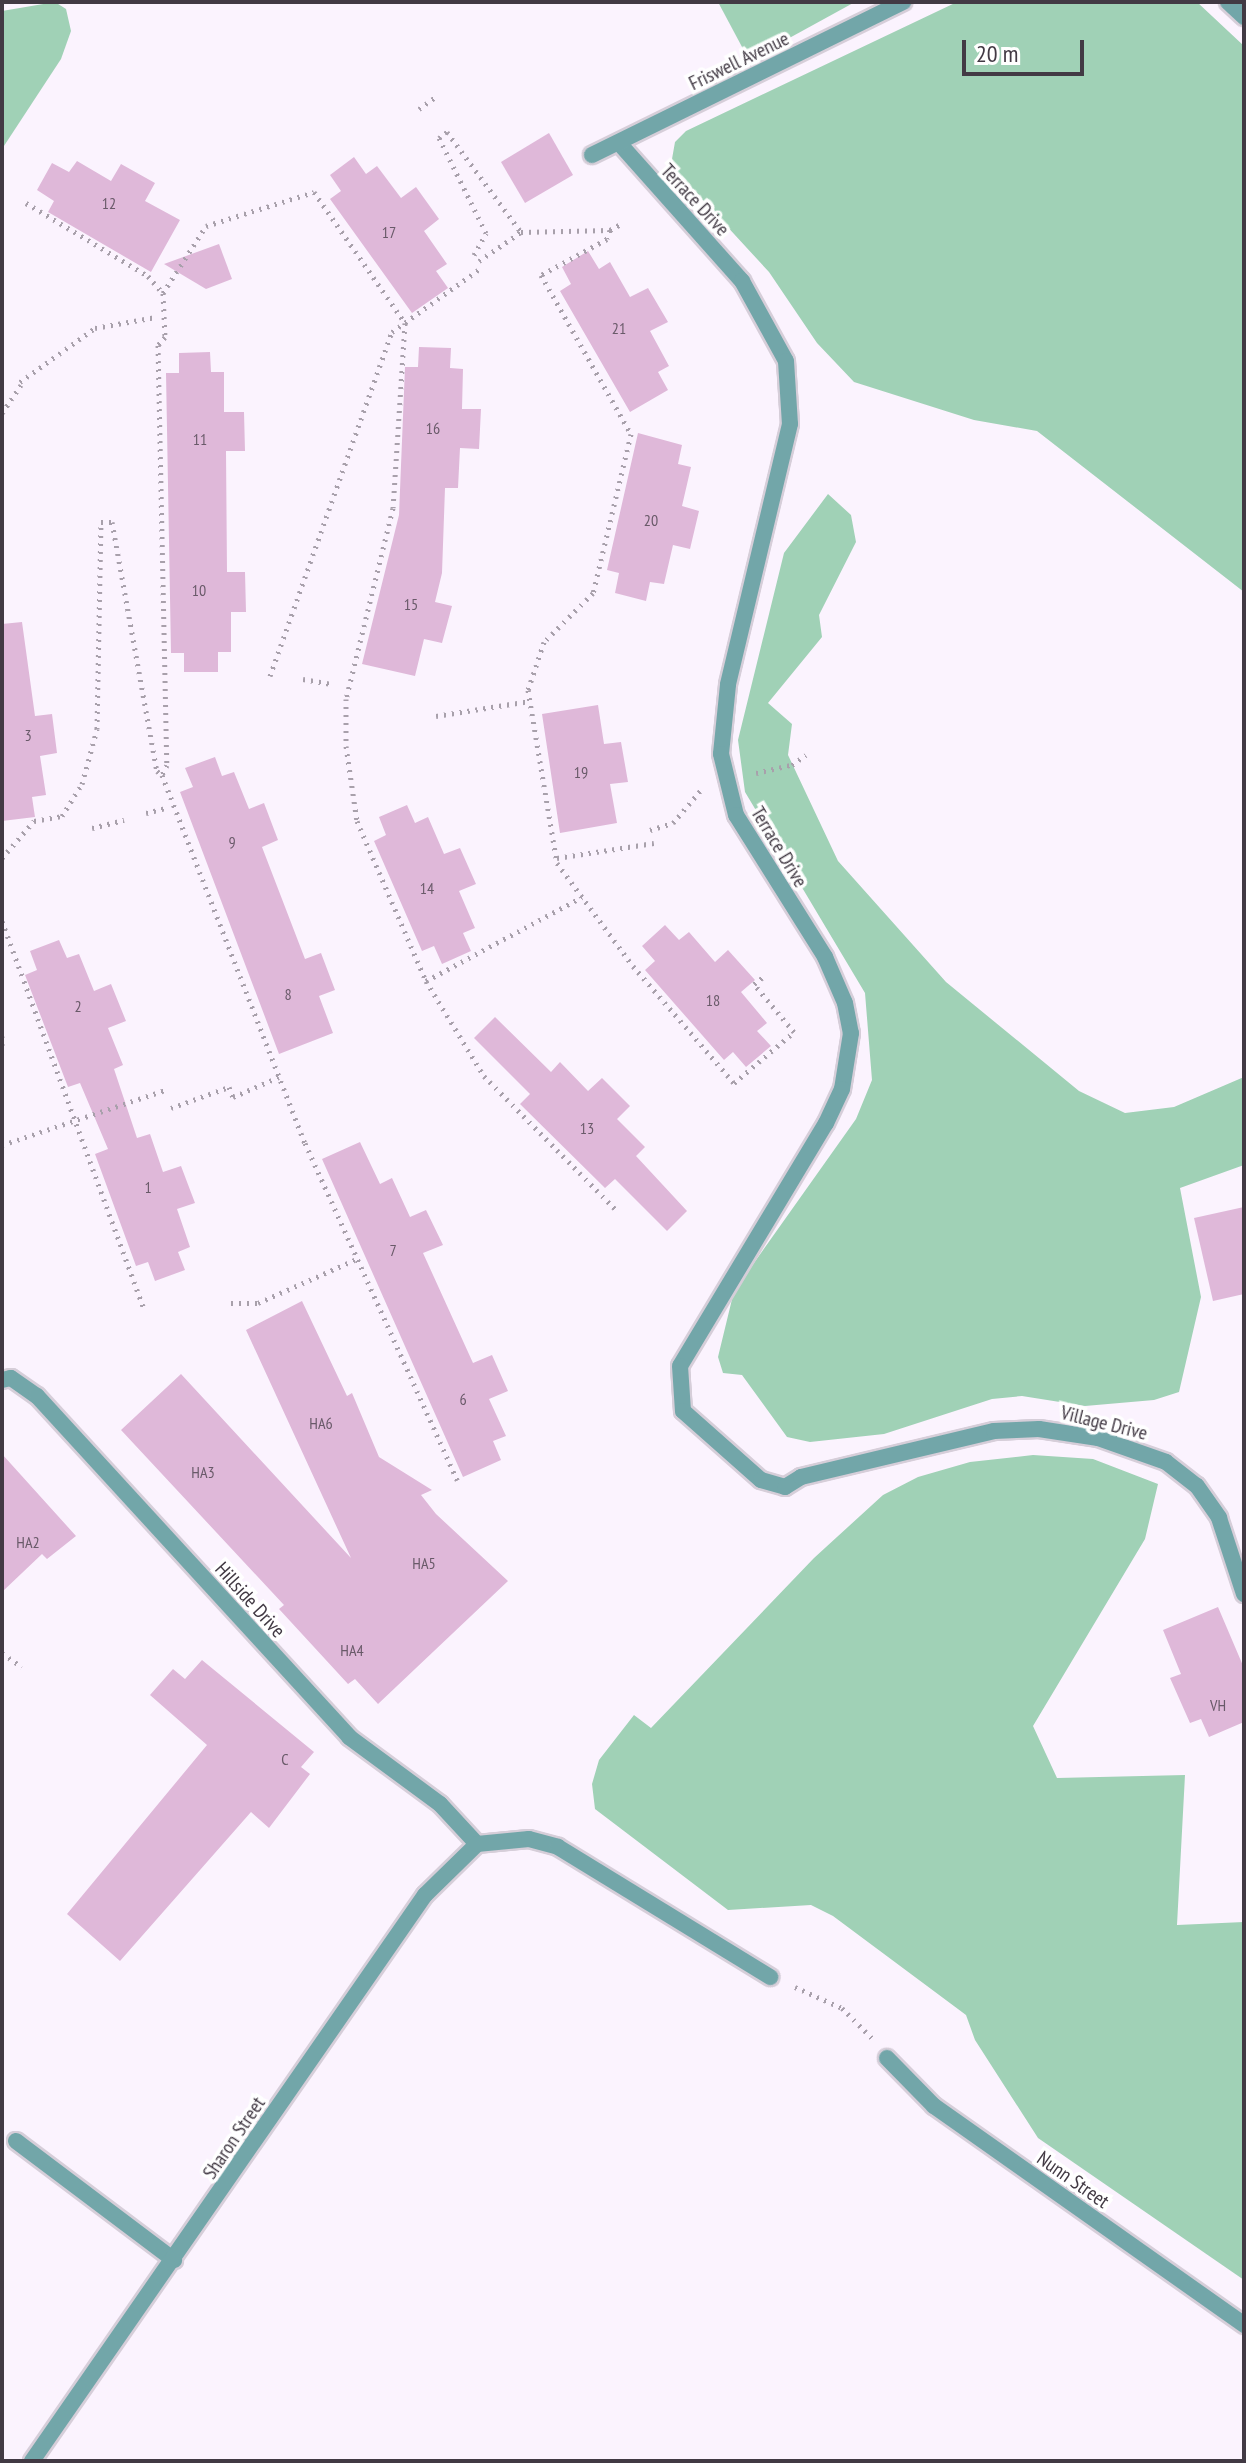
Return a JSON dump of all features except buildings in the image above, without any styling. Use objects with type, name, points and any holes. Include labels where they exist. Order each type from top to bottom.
[{"type":"street","name":"Friswell Avenue","points":[[592,155],[903,2]]},
{"type":"street","points":[[1228,2],[1244,17]]},
{"type":"street","name":"Terrace Drive","points":[[619,143],[742,281],[786,361],[790,424],[728,685],[721,754],[736,815],[825,957],[845,1003],[851,1033],[848,1068],[826,1123],[680,1366],[683,1411],[697,1429],[761,1480],[785,1487]]},
{"type":"street","name":"Hillside Drive","points":[[2,1380],[11,1378],[37,1396],[341,1729],[446,1809],[477,1844]]},
{"type":"street","name":"Village Drive","points":[[785,1487],[801,1477],[994,1431],[1039,1429],[1098,1438],[1166,1462],[1197,1486],[1219,1518],[1244,1594]]},
{"type":"street","points":[[477,1844],[529,1839],[558,1847],[770,1977]]},
{"type":"street","name":"Sharon Street","points":[[32,2461],[425,1895],[477,1844]]},
{"type":"street","name":"Nunn Street","points":[[887,2058],[934,2106],[1244,2325]]},
{"type":"street","points":[[16,2141],[174,2260]]},
{"type":"path","points":[[419,109],[437,96]]},
{"type":"path","points":[[474,255],[486,233],[439,138],[447,132],[521,232]]},
{"type":"path","points":[[162,775],[167,765],[158,345],[165,337],[163,293],[206,226],[314,192],[405,323],[393,508],[348,687],[346,746],[357,821],[426,981],[484,1076],[617,1211]]},
{"type":"path","points":[[26,203],[148,276],[163,293]]},
{"type":"path","points":[[270,676],[392,332],[521,232],[610,230],[621,224]]},
{"type":"path","points":[[610,230],[607,239],[541,275],[631,434],[593,593],[544,642],[528,690],[557,858],[633,966],[734,1083],[794,1032],[754,984],[766,975]]},
{"type":"path","points":[[2,413],[21,383],[95,328],[156,317]]},
{"type":"path","points":[[2,858],[34,821],[62,816],[82,784],[97,729],[101,522],[112,522],[157,771],[162,775],[279,1077],[457,1480]]},
{"type":"path","points":[[303,679],[332,684]]},
{"type":"path","points":[[436,716],[530,701]]},
{"type":"path","points":[[146,813],[166,808]]},
{"type":"path","points":[[92,828],[124,820]]},
{"type":"path","points":[[557,858],[654,843]]},
{"type":"path","points":[[426,981],[582,897]]},
{"type":"path","points":[[2,921],[144,1309]]},
{"type":"path","points":[[2,1036],[2,1047]]},
{"type":"path","points":[[171,1108],[229,1087],[233,1097],[279,1077]]},
{"type":"path","points":[[2,1145],[165,1090]]},
{"type":"path","points":[[231,1303],[258,1303],[357,1259]]},
{"type":"path","points":[[2,1653],[22,1667]]},
{"type":"path","points":[[770,1977],[842,2008],[860,2022],[887,2058]]},
{"type":"green space","points":[[55,2],[66,9],[71,31],[61,59],[2,149],[2,11]]},
{"type":"green space","points":[[718,2],[855,2],[749,60]]},
{"type":"green space","points":[[957,2],[1197,2],[1244,46],[1244,592],[1037,431],[974,420],[854,382],[817,343],[769,272],[677,172],[672,159],[675,142],[686,131]]},
{"type":"green space","points":[[828,494],[851,515],[856,542],[819,615],[822,637],[768,703],[792,724],[788,755],[838,861],[946,982],[1079,1091],[1125,1113],[1174,1107],[1244,1077],[1244,1165],[1180,1188],[1201,1297],[1179,1392],[1154,1400],[1085,1406],[1022,1396],[992,1399],[884,1434],[810,1442],[787,1437],[742,1375],[723,1373],[718,1357],[734,1291],[856,1119],[872,1080],[865,993],[745,792],[738,740],[784,553]]},
{"type":"green space","points":[[1033,1455],[1093,1459],[1158,1484],[1145,1539],[1033,1726],[1057,1778],[1185,1775],[1177,1925],[1244,1922],[1244,2280],[1038,2138],[975,2040],[966,2015],[833,1916],[811,1905],[728,1910],[595,1809],[592,1784],[599,1760],[634,1715],[651,1728],[814,1558],[883,1495],[918,1477],[970,1462]]}]
